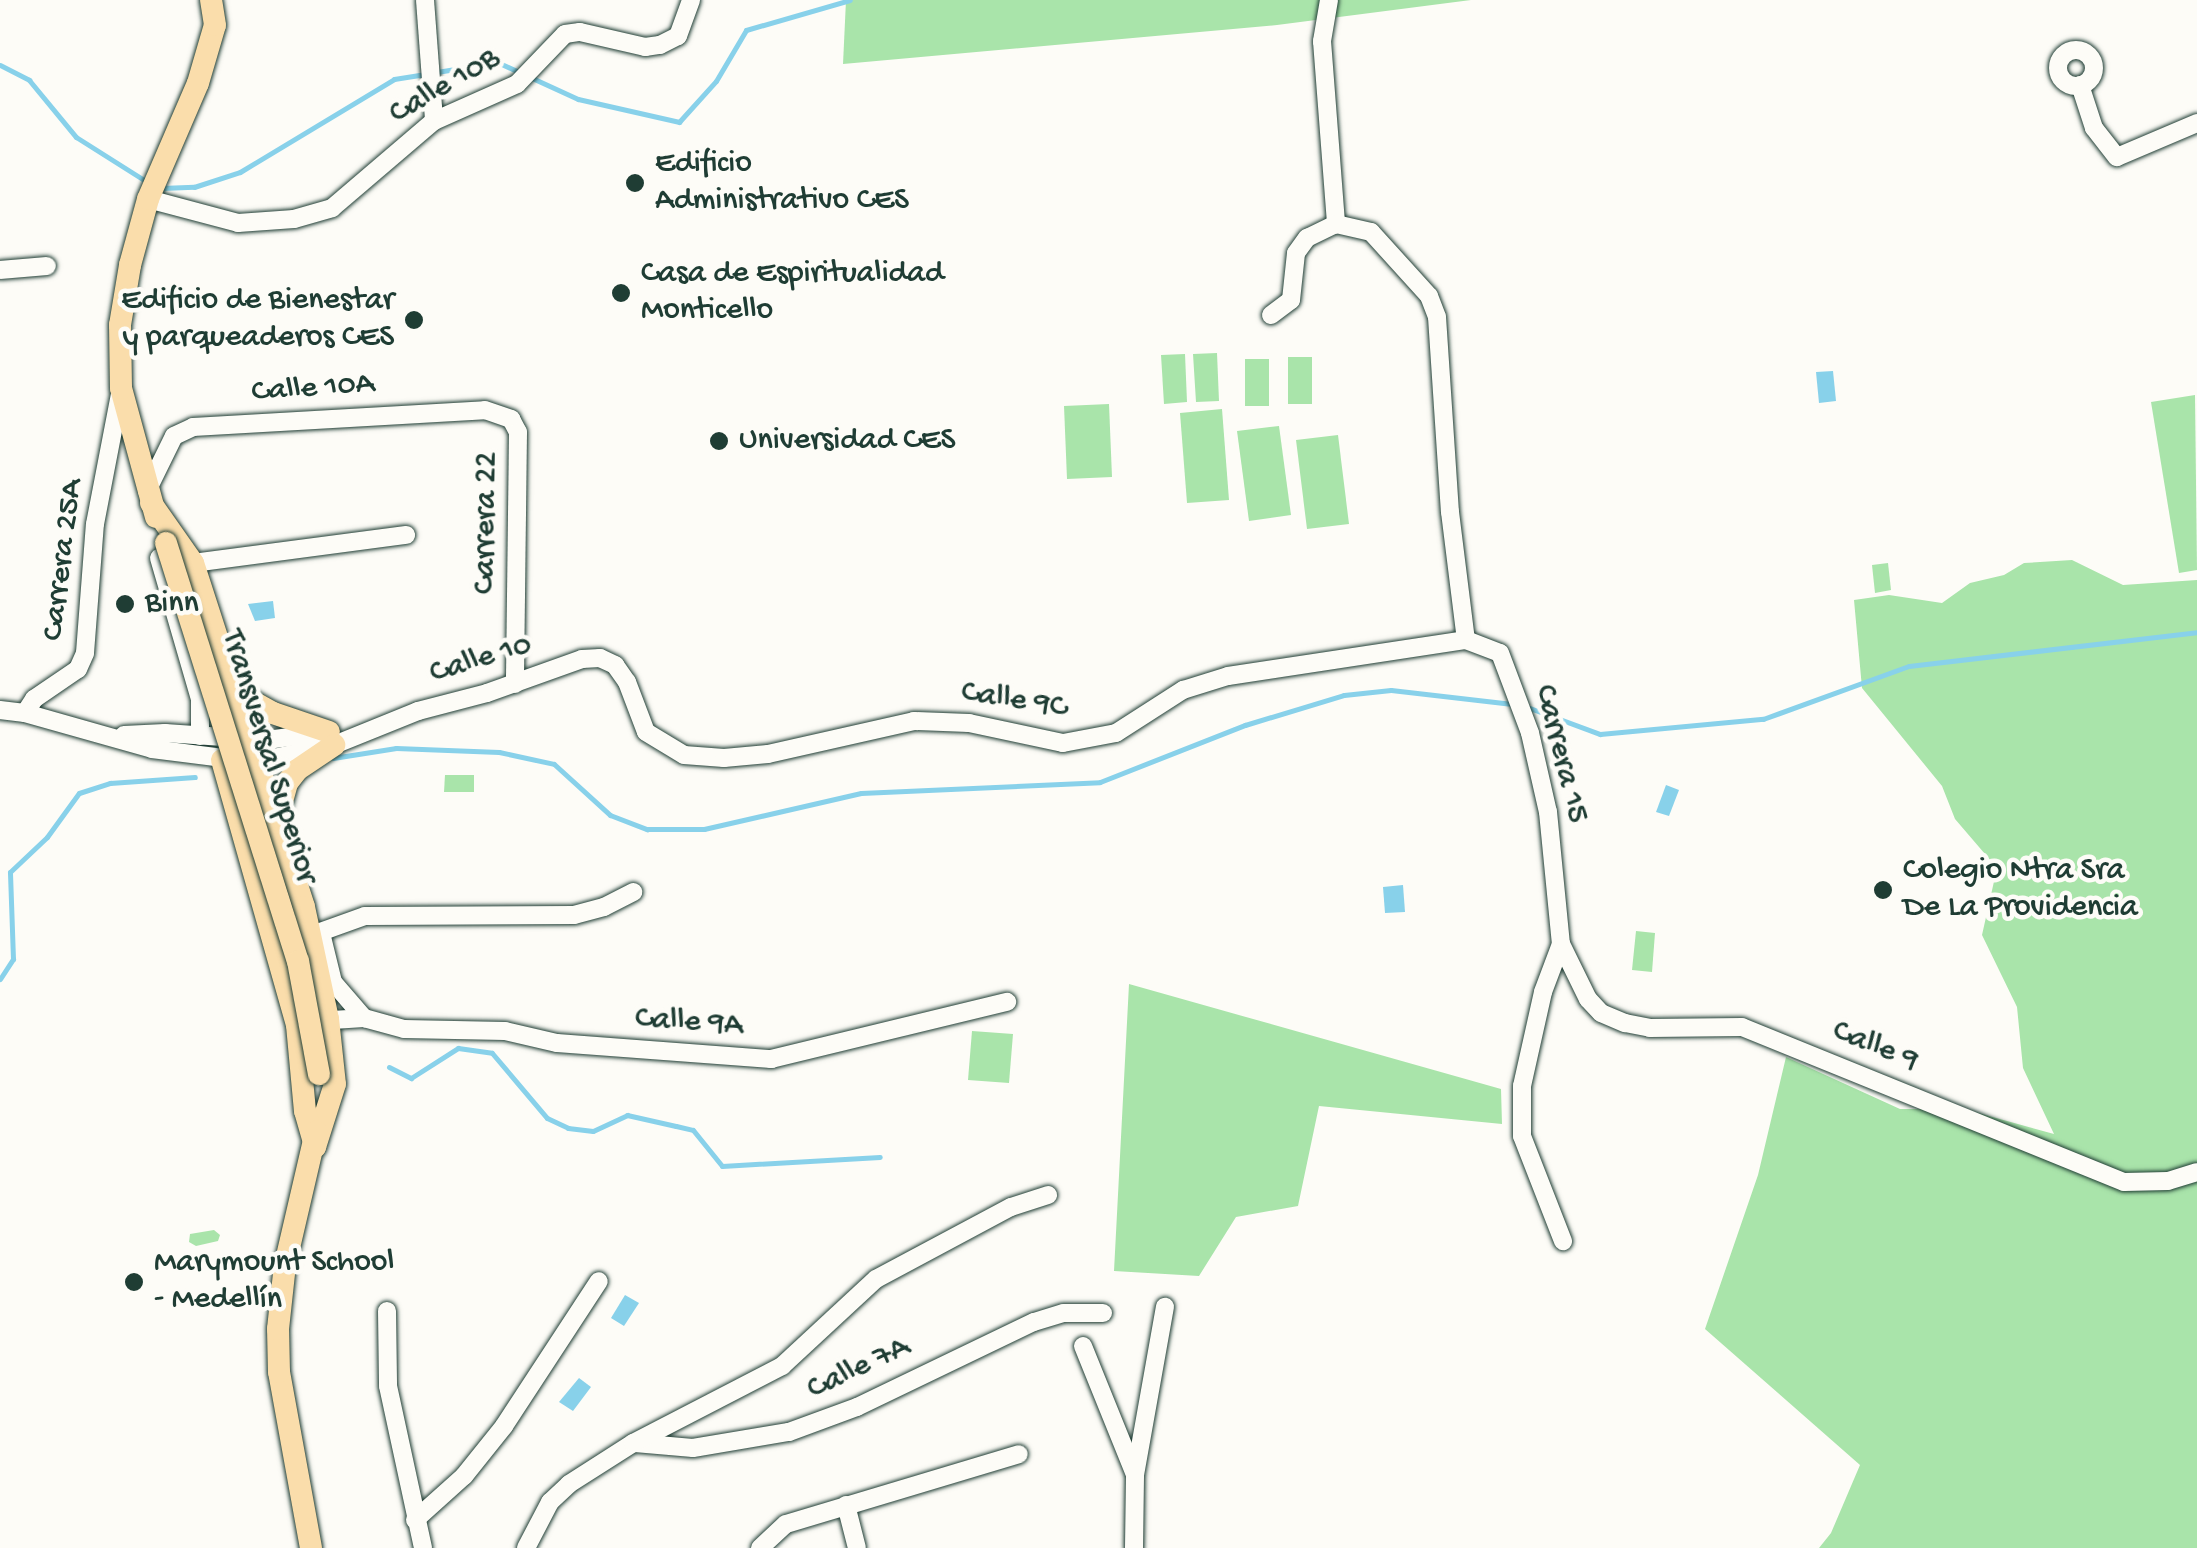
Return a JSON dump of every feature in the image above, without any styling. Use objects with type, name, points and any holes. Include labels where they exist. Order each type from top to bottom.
[{"type":"main road","name":"Transversal Superior","points":[[212,0],[215,25],[198,83],[152,189],[130,265],[120,325],[121,388],[162,547],[298,960],[319,1074],[315,1147],[285,1265],[278,1328],[279,1372],[311,1548]]},
{"type":"main road","points":[[149,497],[204,562],[204,598],[230,688],[304,907],[298,938],[297,1025],[305,1112],[315,1147]]},
{"type":"main road","points":[[230,688],[331,739],[288,783],[276,823]]},
{"type":"main road","points":[[222,760],[261,894],[298,938],[328,1018],[335,1084],[315,1147]]},
{"type":"street","points":[[425,0],[434,121]]},
{"type":"street","name":"Calle 10B","points":[[152,189],[238,223],[294,219],[332,208],[434,121],[525,76],[565,34],[580,32],[645,47],[660,46],[678,36],[691,0]]},
{"type":"street","points":[[1329,0],[1322,41],[1336,224]]},
{"type":"street","points":[[2080,85],[2094,128],[2117,157],[2197,123]]},
{"type":"street","points":[[1270,315],[1291,300],[1296,253],[1307,238],[1336,224],[1371,232],[1429,296],[1437,317],[1450,512],[1466,640]]},
{"type":"street","points":[[0,270],[46,266]]},
{"type":"street","name":"Carrera 25A","points":[[26,713],[34,699],[78,669],[84,654],[94,524],[121,388]]},
{"type":"street","name":"Calle 10A","points":[[149,497],[174,436],[193,427],[486,410],[516,424]]},
{"type":"street","name":"Carrera 22","points":[[515,684],[516,424]]},
{"type":"street","points":[[204,562],[406,535]]},
{"type":"street","points":[[162,547],[200,699],[200,736]]},
{"type":"street","name":"Carrera 15","points":[[1466,640],[1500,653],[1530,733],[1548,812],[1561,944],[1543,992],[1522,1102],[1522,1136],[1563,1242]]},
{"type":"street","name":"Calle 9C","points":[[600,658],[615,665],[627,682],[646,732],[660,744],[684,755],[724,758],[795,750],[886,726],[945,720],[1063,743],[1090,740],[1140,720],[1182,690],[1228,676],[1466,640]]},
{"type":"street","name":"Calle 10","points":[[0,710],[26,713],[152,749],[222,760],[252,751],[331,739],[515,684],[582,659],[600,658]]},
{"type":"street","name":"Calle 10","points":[[114,736],[166,732],[200,736],[252,751]]},
{"type":"street","points":[[364,1018],[298,938],[365,916],[574,915],[604,907],[633,892]]},
{"type":"street","name":"Calle 9","points":[[1561,944],[1588,999],[1601,1013],[1625,1022],[1650,1028],[1742,1027],[2124,1182],[2168,1181],[2197,1172]]},
{"type":"street","name":"Calle 9A","points":[[297,1025],[328,1018],[364,1018],[404,1029],[506,1031],[557,1043],[771,1059],[1006,1002]]},
{"type":"street","points":[[526,1548],[550,1502],[633,1442],[782,1366],[876,1279],[1012,1207],[1048,1195]]},
{"type":"street","points":[[415,1520],[464,1476],[504,1426],[598,1281]]},
{"type":"street","points":[[1134,1548],[1135,1475],[1165,1307]]},
{"type":"street","points":[[388,1311],[388,1386],[423,1548]]},
{"type":"street","name":"Calle 7A","points":[[633,1442],[693,1448],[789,1432],[858,1407],[1034,1322],[1064,1313],[1102,1313]]},
{"type":"street","points":[[1083,1346],[1135,1475]]},
{"type":"street","points":[[760,1548],[770,1534],[786,1524],[1019,1454]]},
{"type":"street","points":[[846,1505],[857,1548]]},
{"type":"green space","points":[[846,0],[1471,0],[1277,25],[843,64]]},
{"type":"green space","points":[[1217,353],[1219,401],[1196,402],[1193,354]]},
{"type":"green space","points":[[1185,354],[1187,402],[1164,404],[1161,355]]},
{"type":"green space","points":[[1288,357],[1312,357],[1312,404],[1288,404]]},
{"type":"green space","points":[[1245,359],[1269,359],[1269,406],[1245,406]]},
{"type":"green space","points":[[2195,395],[2197,570],[2179,573],[2151,402]]},
{"type":"green space","points":[[1109,404],[1112,477],[1067,479],[1064,406]]},
{"type":"green space","points":[[1222,409],[1229,500],[1187,503],[1180,413]]},
{"type":"green space","points":[[1279,426],[1291,515],[1249,521],[1237,431]]},
{"type":"green space","points":[[1338,435],[1349,524],[1307,529],[1296,440]]},
{"type":"green space","points":[[2072,560],[2123,585],[2197,580],[2197,1548],[1819,1548],[1831,1533],[1860,1465],[1705,1329],[1758,1175],[1786,1057],[1900,1109],[1964,1109],[2054,1134],[2023,1068],[2017,1007],[1982,935],[1997,868],[1955,819],[1942,786],[1862,688],[1854,600],[1889,595],[1942,603],[1970,583],[2004,575],[2024,563]]},
{"type":"green space","points":[[1888,563],[1891,590],[1875,593],[1872,565]]},
{"type":"green space","points":[[445,775],[474,775],[474,792],[444,792]]},
{"type":"green space","points":[[1636,931],[1655,933],[1652,972],[1632,970]]},
{"type":"green space","points":[[1129,984],[1501,1089],[1502,1124],[1319,1106],[1298,1206],[1236,1217],[1199,1276],[1114,1271]]},
{"type":"green space","points":[[972,1031],[1013,1034],[1009,1083],[968,1080]]},
{"type":"green space","points":[[214,1230],[220,1235],[218,1241],[196,1246],[189,1242],[190,1234]]},
{"type":"water","points":[[1833,371],[1836,401],[1819,403],[1816,372]]},
{"type":"water","points":[[273,601],[275,618],[255,621],[248,604]]},
{"type":"water","points":[[1666,785],[1679,790],[1669,816],[1656,812]]},
{"type":"water","points":[[1403,885],[1405,912],[1385,913],[1383,887]]},
{"type":"water","points":[[625,1295],[639,1303],[624,1326],[611,1318]]},
{"type":"water","points":[[579,1378],[591,1387],[573,1411],[559,1402]]},
{"type":"waterway","points":[[437,72],[497,62],[578,99],[679,122],[716,81],[746,30],[850,0]]},
{"type":"waterway","points":[[0,65],[29,80],[76,137],[144,180]]},
{"type":"waterway","points":[[161,188],[194,187],[240,172],[394,79],[426,74]]},
{"type":"waterway","points":[[1527,707],[1600,734],[1763,719],[1909,666],[2197,632]]},
{"type":"waterway","points":[[333,758],[396,748],[499,752],[554,764],[610,815],[647,829],[704,829],[861,793],[1100,782],[1245,725],[1344,695],[1391,690],[1512,704]]},
{"type":"waterway","points":[[0,979],[13,959],[10,872],[47,837],[79,793],[110,783],[195,777]]},
{"type":"waterway","points":[[389,1067],[411,1078],[458,1048],[492,1053],[547,1118],[568,1128],[593,1131],[627,1115],[693,1130],[722,1166],[880,1157]]},
{"type":"place","name":"Edificio Administrativo CES","points":[[635,183]]},
{"type":"place","name":"Casa de Espiritualidad Monticello","points":[[621,293]]},
{"type":"place","name":"Edificio de Bienestar y parqueaderos CES","points":[[414,320]]},
{"type":"place","name":"Universidad CES","points":[[719,441]]},
{"type":"place","name":"Binn","points":[[125,604]]},
{"type":"place","name":"Colegio Ntra Sra De La Providencia","points":[[1883,890]]},
{"type":"place","name":"Marymount School - Medellín","points":[[134,1282]]}]
